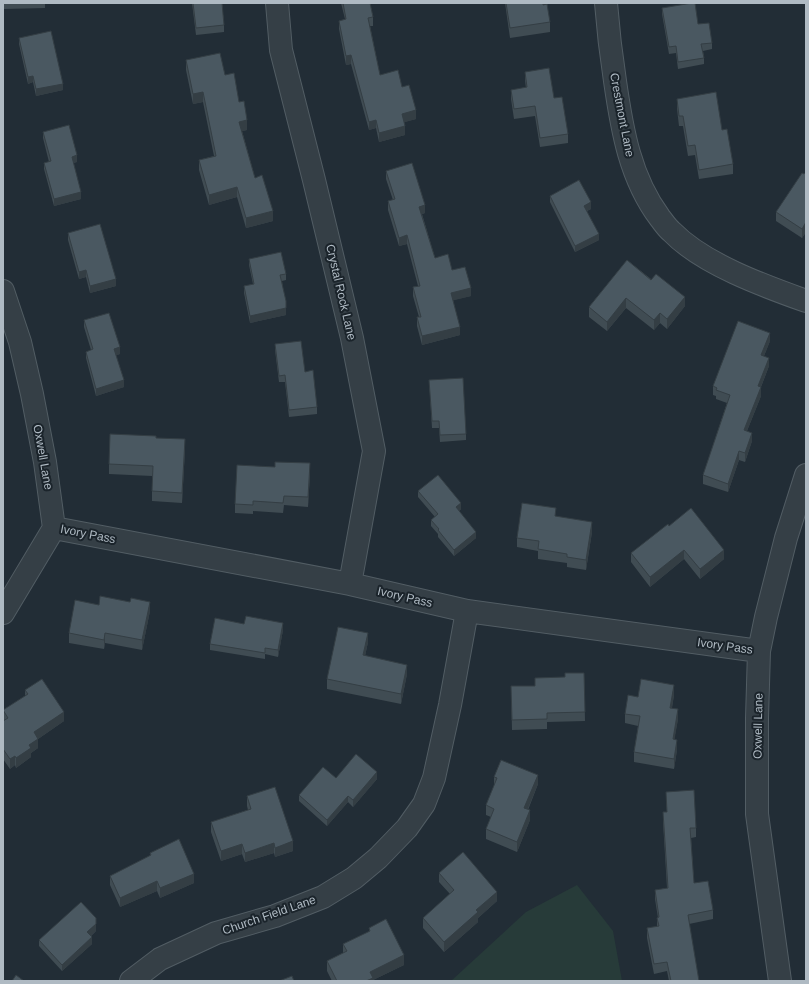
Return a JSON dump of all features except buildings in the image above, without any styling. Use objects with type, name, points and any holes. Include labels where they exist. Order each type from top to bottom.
[{"type":"street","name":"Crystal Rock Lane","points":[[277,3],[281,50],[352,338],[374,451],[350,584]]},
{"type":"street","name":"Crestmont Lane","points":[[606,3],[608,33],[620,117],[633,169],[648,202],[671,232],[691,248],[723,267],[771,289],[806,301]]},
{"type":"street","name":"Oxwell Lane","points":[[4,295],[20,342],[32,394],[45,462],[54,528]]},
{"type":"street","name":"Oxwell Lane","points":[[780,981],[757,814],[759,650],[786,538],[806,475]]},
{"type":"street","name":"Ivory Pass","points":[[54,528],[350,584],[467,611],[759,650]]},
{"type":"street","points":[[3,613],[54,528]]},
{"type":"street","name":"Church Field Lane","points":[[131,981],[160,959],[216,933],[274,916],[323,897],[354,878],[378,858],[407,828],[424,804],[434,778],[450,705],[467,611]]},
{"type":"green space","points":[[577,885],[613,931],[622,981],[451,981],[526,912]]}]
